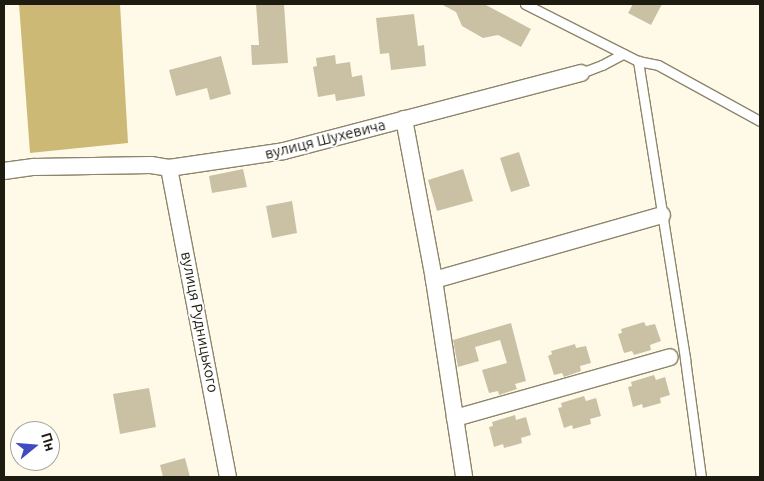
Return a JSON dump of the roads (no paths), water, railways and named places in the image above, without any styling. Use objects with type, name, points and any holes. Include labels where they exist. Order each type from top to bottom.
[{"type":"street","name":"вулиця Шухевича","points":[[4,171],[34,167],[151,165],[169,168],[284,151],[581,73]]},
{"type":"street","points":[[404,119],[434,280],[464,477]]},
{"type":"street","name":"вулиця Рудницького","points":[[169,168],[228,477]]},
{"type":"street","points":[[434,280],[662,215]]},
{"type":"street","points":[[455,418],[670,357]]},
{"type":"lane","points":[[525,4],[622,54],[638,61],[658,65],[760,121]]},
{"type":"lane","points":[[581,73],[602,65],[622,54]]},
{"type":"lane","points":[[638,61],[685,359],[701,477]]}]
